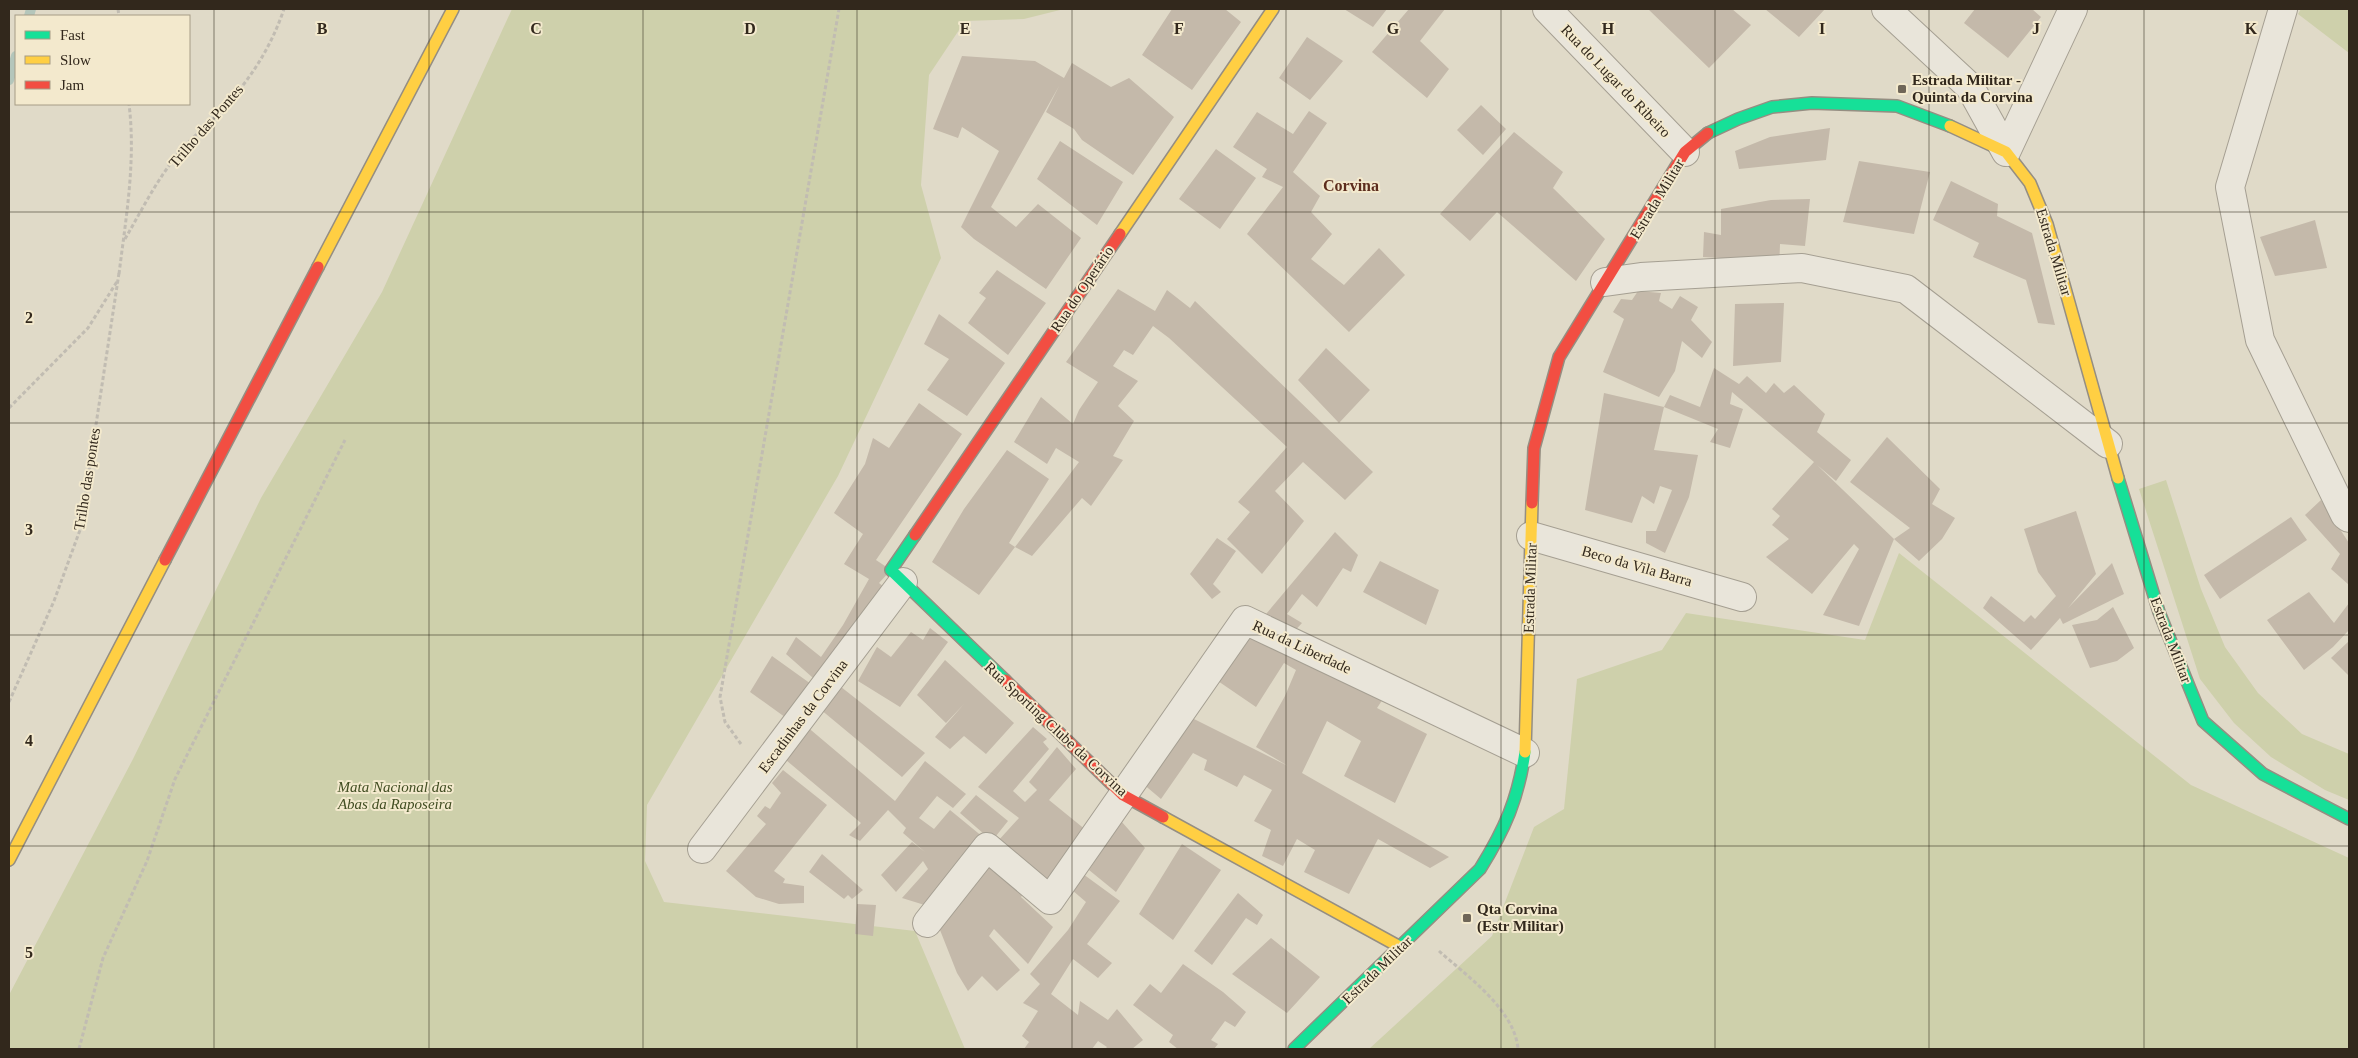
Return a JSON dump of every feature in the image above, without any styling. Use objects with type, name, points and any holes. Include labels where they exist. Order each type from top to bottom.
[{"type":"street","points":[[9,860],[453,9]]},
{"type":"street","name":"Rua do Operário","points":[[897,576],[1273,9]]},
{"type":"street","name":"Rua do Lugar do Ribeiro","points":[[1547,9],[1685,152]]},
{"type":"street","points":[[1886,9],[1970,87],[2006,152]]},
{"type":"street","points":[[2006,152],[2073,9]]},
{"type":"street","points":[[2283,9],[2230,187],[2260,340],[2345,515],[2349,518]]},
{"type":"street","name":"Estrada Militar","points":[[1294,1049],[1480,869],[1500,837],[1516,799],[1525,753],[1534,448],[1559,357],[1685,152],[1709,133],[1738,119],[1772,107],[1812,103],[1897,106],[1942,122],[2006,152],[2030,183],[2047,224],[2108,444],[2159,612],[2203,721],[2263,774],[2334,814],[2349,819]]},
{"type":"street","points":[[1605,282],[1642,277],[1802,268],[1906,289],[2108,444]]},
{"type":"street","name":"Beco da Vila Barra","points":[[1531,536],[1742,597]]},
{"type":"street","name":"Escadinhas da Corvina","points":[[702,849],[765,766],[897,576]]},
{"type":"street","name":"Rua Sporting Clube da Corvina","points":[[897,576],[1122,795],[1400,946]]},
{"type":"street","name":"Rua da Liberdade","points":[[1122,795],[1245,620],[1525,753]]},
{"type":"street","points":[[927,923],[987,848],[1050,900],[1122,795]]},
{"type":"path","name":"Trilho das Pontes","points":[[123,242],[160,179],[184,146],[219,113],[263,59],[275,35],[284,9]]},
{"type":"path","points":[[765,766],[740,744],[725,722],[720,697],[839,9]]},
{"type":"path","name":"Trilho das pontes","points":[[9,702],[54,601],[80,530],[120,273],[130,188],[133,134],[129,105]]},
{"type":"path","points":[[9,408],[88,328],[119,278],[120,273]]},
{"type":"path","points":[[79,1049],[103,958],[147,861],[175,778],[345,440]]},
{"type":"path","points":[[1417,931],[1504,1012],[1518,1043],[1518,1049]]},
{"type":"green space","name":"Mata Nacional das Abas da Raposeira","points":[[512,9],[1064,9],[1024,19],[965,21],[929,75],[921,185],[941,258],[838,476],[647,805],[645,861],[664,902],[915,931],[965,1049],[9,1049],[9,995],[133,759],[261,498],[382,292]]},
{"type":"green space","points":[[2301,9],[2349,9],[2349,53],[2298,14]]},
{"type":"green space","points":[[2166,480],[2201,589],[2225,647],[2258,693],[2302,734],[2349,754],[2349,800],[2325,790],[2271,757],[2234,723],[2200,679],[2139,489]]},
{"type":"green space","points":[[1899,553],[2191,785],[2349,858],[2349,1049],[1369,1049],[1492,936],[1534,827],[1564,809],[1577,679],[1662,650],[1686,613],[1865,640]]},
{"type":"building","points":[[1172,9],[1225,9],[1241,22],[1192,90],[1142,55]]},
{"type":"building","points":[[1344,9],[1387,9],[1373,27]]},
{"type":"building","points":[[1409,9],[1445,9],[1420,41],[1449,69],[1427,98],[1372,52]]},
{"type":"building","points":[[1648,9],[1732,9],[1751,25],[1709,68]]},
{"type":"building","points":[[1765,9],[1825,9],[1799,37]]},
{"type":"building","points":[[1975,9],[2032,9],[2041,17],[2008,58],[1964,23]]},
{"type":"building","points":[[1307,37],[1343,61],[1310,100],[1279,78]]},
{"type":"building","points":[[962,56],[1035,61],[1064,78],[1072,63],[1111,87],[1129,78],[1174,117],[1133,175],[1082,140],[1074,129],[1046,112],[1059,86],[991,207],[1016,227],[1038,204],[1081,238],[1046,289],[974,239],[961,227],[999,151],[962,127],[958,138],[933,129]]},
{"type":"building","points":[[1481,105],[1506,129],[1483,155],[1457,130]]},
{"type":"building","points":[[1309,111],[1327,123],[1293,172],[1320,196],[1311,212],[1332,234],[1311,259],[1344,285],[1379,248],[1405,275],[1349,332],[1247,234],[1283,187],[1262,177],[1267,169],[1233,147],[1257,112],[1293,134]]},
{"type":"building","points":[[1830,128],[1826,160],[1739,169],[1735,151],[1770,137]]},
{"type":"building","points":[[1514,132],[1563,172],[1553,188],[1605,239],[1576,281],[1497,212],[1470,241],[1440,214]]},
{"type":"building","points":[[1060,141],[1123,182],[1097,225],[1037,179]]},
{"type":"building","points":[[1216,149],[1256,178],[1220,229],[1179,199]]},
{"type":"building","points":[[1859,161],[1930,172],[1914,234],[1843,222]]},
{"type":"building","points":[[1951,181],[1998,204],[1997,216],[2032,233],[2055,325],[2038,323],[2026,280],[1973,257],[1979,243],[1933,220]]},
{"type":"building","points":[[1810,199],[1805,246],[1780,244],[1779,270],[1723,265],[1721,258],[1703,257],[1704,232],[1721,235],[1721,209],[1771,200]]},
{"type":"building","points":[[2315,220],[2327,268],[2275,276],[2260,237]]},
{"type":"building","points":[[997,270],[1046,303],[1008,355],[968,323],[986,298],[979,293]]},
{"type":"building","points":[[1118,289],[1155,311],[1167,290],[1190,308],[1195,301],[1373,472],[1345,500],[1303,462],[1275,491],[1304,521],[1262,574],[1227,539],[1250,512],[1238,502],[1287,447],[1169,338],[1153,326],[1133,355],[1124,350],[1113,366],[1138,381],[1118,406],[1134,421],[1113,456],[1123,460],[1091,506],[1082,498],[1032,556],[1015,547],[1079,462],[1056,448],[1047,464],[1014,442],[1041,397],[1073,424],[1079,410],[1098,382],[1066,362]]},
{"type":"building","points":[[1638,291],[1661,293],[1659,301],[1672,309],[1680,296],[1698,307],[1691,320],[1712,342],[1702,358],[1682,341],[1675,371],[1659,397],[1603,372],[1624,319],[1613,312],[1621,299],[1632,300]]},
{"type":"building","points":[[1784,303],[1781,362],[1733,366],[1735,304]]},
{"type":"building","points":[[939,314],[1005,363],[967,416],[927,390],[949,359],[924,344]]},
{"type":"building","points":[[1326,348],[1370,390],[1339,423],[1298,380]]},
{"type":"building","points":[[1714,368],[1739,384],[1747,376],[1766,393],[1774,383],[1784,393],[1794,385],[1825,414],[1817,432],[1851,460],[1836,481],[1817,465],[1894,539],[1859,626],[1823,615],[1859,549],[1854,544],[1812,594],[1766,557],[1789,539],[1772,525],[1780,516],[1772,509],[1814,462],[1732,392],[1730,404],[1743,409],[1730,448],[1710,442],[1718,429],[1664,407],[1670,395],[1700,407]]},
{"type":"building","points":[[1604,393],[1664,407],[1654,450],[1698,455],[1689,497],[1665,553],[1646,543],[1646,531],[1656,531],[1672,490],[1660,486],[1654,504],[1642,496],[1632,523],[1585,510]]},
{"type":"building","points":[[919,403],[962,434],[876,560],[891,570],[879,583],[890,592],[821,685],[786,654],[796,637],[821,657],[843,625],[869,579],[844,564],[863,534],[834,513],[865,464],[873,438],[889,448]]},
{"type":"building","points":[[1887,437],[1940,489],[1932,504],[1955,518],[1942,539],[1919,561],[1894,539],[1910,528],[1850,482]]},
{"type":"building","points":[[1007,450],[1049,479],[1009,543],[1015,547],[979,595],[932,562],[964,509]]},
{"type":"building","points":[[2321,500],[2349,543],[2349,585],[2331,569],[2340,554],[2305,515]]},
{"type":"building","points":[[2076,511],[2096,574],[2068,608],[2112,563],[2124,594],[2063,624],[2060,618],[2031,650],[1983,608],[1991,596],[2024,622],[2031,615],[2035,619],[2056,596],[2038,572],[2024,529]]},
{"type":"building","points":[[2291,517],[2307,540],[2220,599],[2204,575]]},
{"type":"building","points":[[1335,532],[1358,555],[1351,572],[1343,568],[1317,607],[1302,594],[1287,614],[1302,623],[1290,636],[1261,620]]},
{"type":"building","points":[[1217,538],[1236,551],[1213,584],[1221,592],[1212,599],[1190,574]]},
{"type":"building","points":[[1380,561],[1439,590],[1426,625],[1363,592]]},
{"type":"building","points":[[2309,592],[2334,623],[2349,603],[2349,630],[2333,647],[2304,670],[2267,620]]},
{"type":"building","points":[[2113,607],[2134,648],[2117,661],[2090,668],[2072,625],[2097,620]]},
{"type":"building","points":[[930,628],[948,642],[900,707],[858,681],[877,647],[891,657],[911,632],[923,640]]},
{"type":"building","points":[[1253,631],[1385,696],[1377,708],[1427,734],[1395,803],[1344,776],[1361,741],[1327,721],[1302,773],[1449,857],[1430,868],[1378,839],[1349,894],[1304,872],[1315,850],[1297,839],[1283,866],[1262,856],[1271,830],[1254,821],[1272,790],[1244,775],[1237,787],[1204,770],[1207,760],[1193,753],[1161,799],[1142,783],[1190,717],[1288,766],[1256,747],[1285,696],[1296,670],[1284,663],[1256,707],[1215,679]]},
{"type":"building","points":[[2349,641],[2349,676],[2331,658]]},
{"type":"building","points":[[772,656],[818,689],[789,720],[750,692]]},
{"type":"building","points":[[945,660],[1014,723],[986,754],[964,736],[950,749],[935,737],[964,704],[946,723],[917,695]]},
{"type":"building","points":[[836,683],[925,753],[902,777],[820,709]]},
{"type":"building","points":[[805,725],[895,801],[925,761],[966,794],[953,808],[937,796],[919,818],[934,829],[950,810],[989,842],[931,907],[902,898],[928,869],[923,861],[896,892],[881,875],[912,842],[925,852],[903,833],[906,828],[888,810],[860,841],[849,835],[861,823],[780,755]]},
{"type":"building","points":[[1033,727],[1047,739],[1043,742],[1049,749],[1013,791],[1025,802],[1037,790],[1029,782],[1057,747],[1076,769],[1049,800],[1092,835],[1053,887],[997,842],[1019,818],[978,787]]},
{"type":"building","points":[[783,770],[827,805],[774,871],[785,879],[783,883],[804,886],[804,903],[779,904],[756,897],[726,871],[766,824],[757,816],[765,806],[770,809],[781,793],[772,783]]},
{"type":"building","points":[[976,795],[1008,821],[992,841],[960,813]]},
{"type":"building","points":[[1121,821],[1145,848],[1116,892],[1089,870]]},
{"type":"building","points":[[1182,844],[1221,870],[1173,940],[1139,914]]},
{"type":"building","points":[[991,853],[1029,886],[1021,897],[1053,927],[1028,964],[994,929],[989,936],[1020,970],[997,991],[982,976],[968,991],[957,973],[938,925]]},
{"type":"building","points":[[822,854],[863,890],[852,899],[848,895],[844,899],[809,872]]},
{"type":"building","points":[[1083,874],[1120,901],[1087,944],[1112,963],[1098,978],[1073,959],[1051,994],[1078,1015],[1080,1001],[1108,1020],[1117,1009],[1143,1040],[1132,1049],[1105,1049],[1107,1047],[1098,1041],[1092,1049],[1024,1049],[1029,1042],[1022,1036],[1038,1011],[1023,1003],[1040,984],[1030,974],[1068,930],[1086,902],[1072,890]]},
{"type":"building","points":[[1238,893],[1263,915],[1257,925],[1246,918],[1212,965],[1194,951]]},
{"type":"building","points":[[857,904],[876,905],[873,936],[855,934]]},
{"type":"building","points":[[1271,938],[1320,977],[1287,1013],[1232,974]]},
{"type":"building","points":[[1183,964],[1223,992],[1246,1012],[1235,1027],[1225,1021],[1211,1040],[1218,1044],[1214,1049],[1178,1049],[1169,1042],[1173,1035],[1133,1005],[1150,984],[1161,993]]},
{"type":"waterway","points":[[29,15],[31,9]]},
{"type":"waterway","points":[[9,80],[15,59]]},
{"type":"traffic: fast","points":[[1708,133],[1738,119],[1772,107],[1812,103],[1897,106],[1950,126]]},
{"type":"traffic: fast","points":[[2118,478],[2159,612],[2203,721],[2263,774],[2349,819]]},
{"type":"traffic: fast","points":[[915,535],[891,570],[1005,680]]},
{"type":"traffic: fast","points":[[1294,1049],[1480,869],[1497,840],[1509,813],[1519,784],[1525,752]]},
{"type":"traffic: slow","points":[[318,267],[453,9]]},
{"type":"traffic: slow","points":[[1120,234],[1273,9]]},
{"type":"traffic: slow","points":[[1950,126],[2006,152],[2030,183],[2047,224],[2118,478]]},
{"type":"traffic: slow","points":[[1525,752],[1532,503]]},
{"type":"traffic: slow","points":[[9,860],[165,560]]},
{"type":"traffic: slow","points":[[1163,817],[1400,947]]},
{"type":"traffic: jam","points":[[1532,503],[1534,448],[1559,357],[1685,152],[1708,133]]},
{"type":"traffic: jam","points":[[915,535],[1120,234]]},
{"type":"traffic: jam","points":[[165,560],[318,267]]},
{"type":"traffic: jam","points":[[1005,680],[1123,795],[1163,817]]},
{"type":"place","name":"Estrada Militar - Quinta da Corvina","points":[[1902,89]]},
{"type":"place","name":"Qta Corvina (Estr Militar)","points":[[1467,918]]},
{"type":"district","name":"Corvina","points":[[1351,185]]}]
